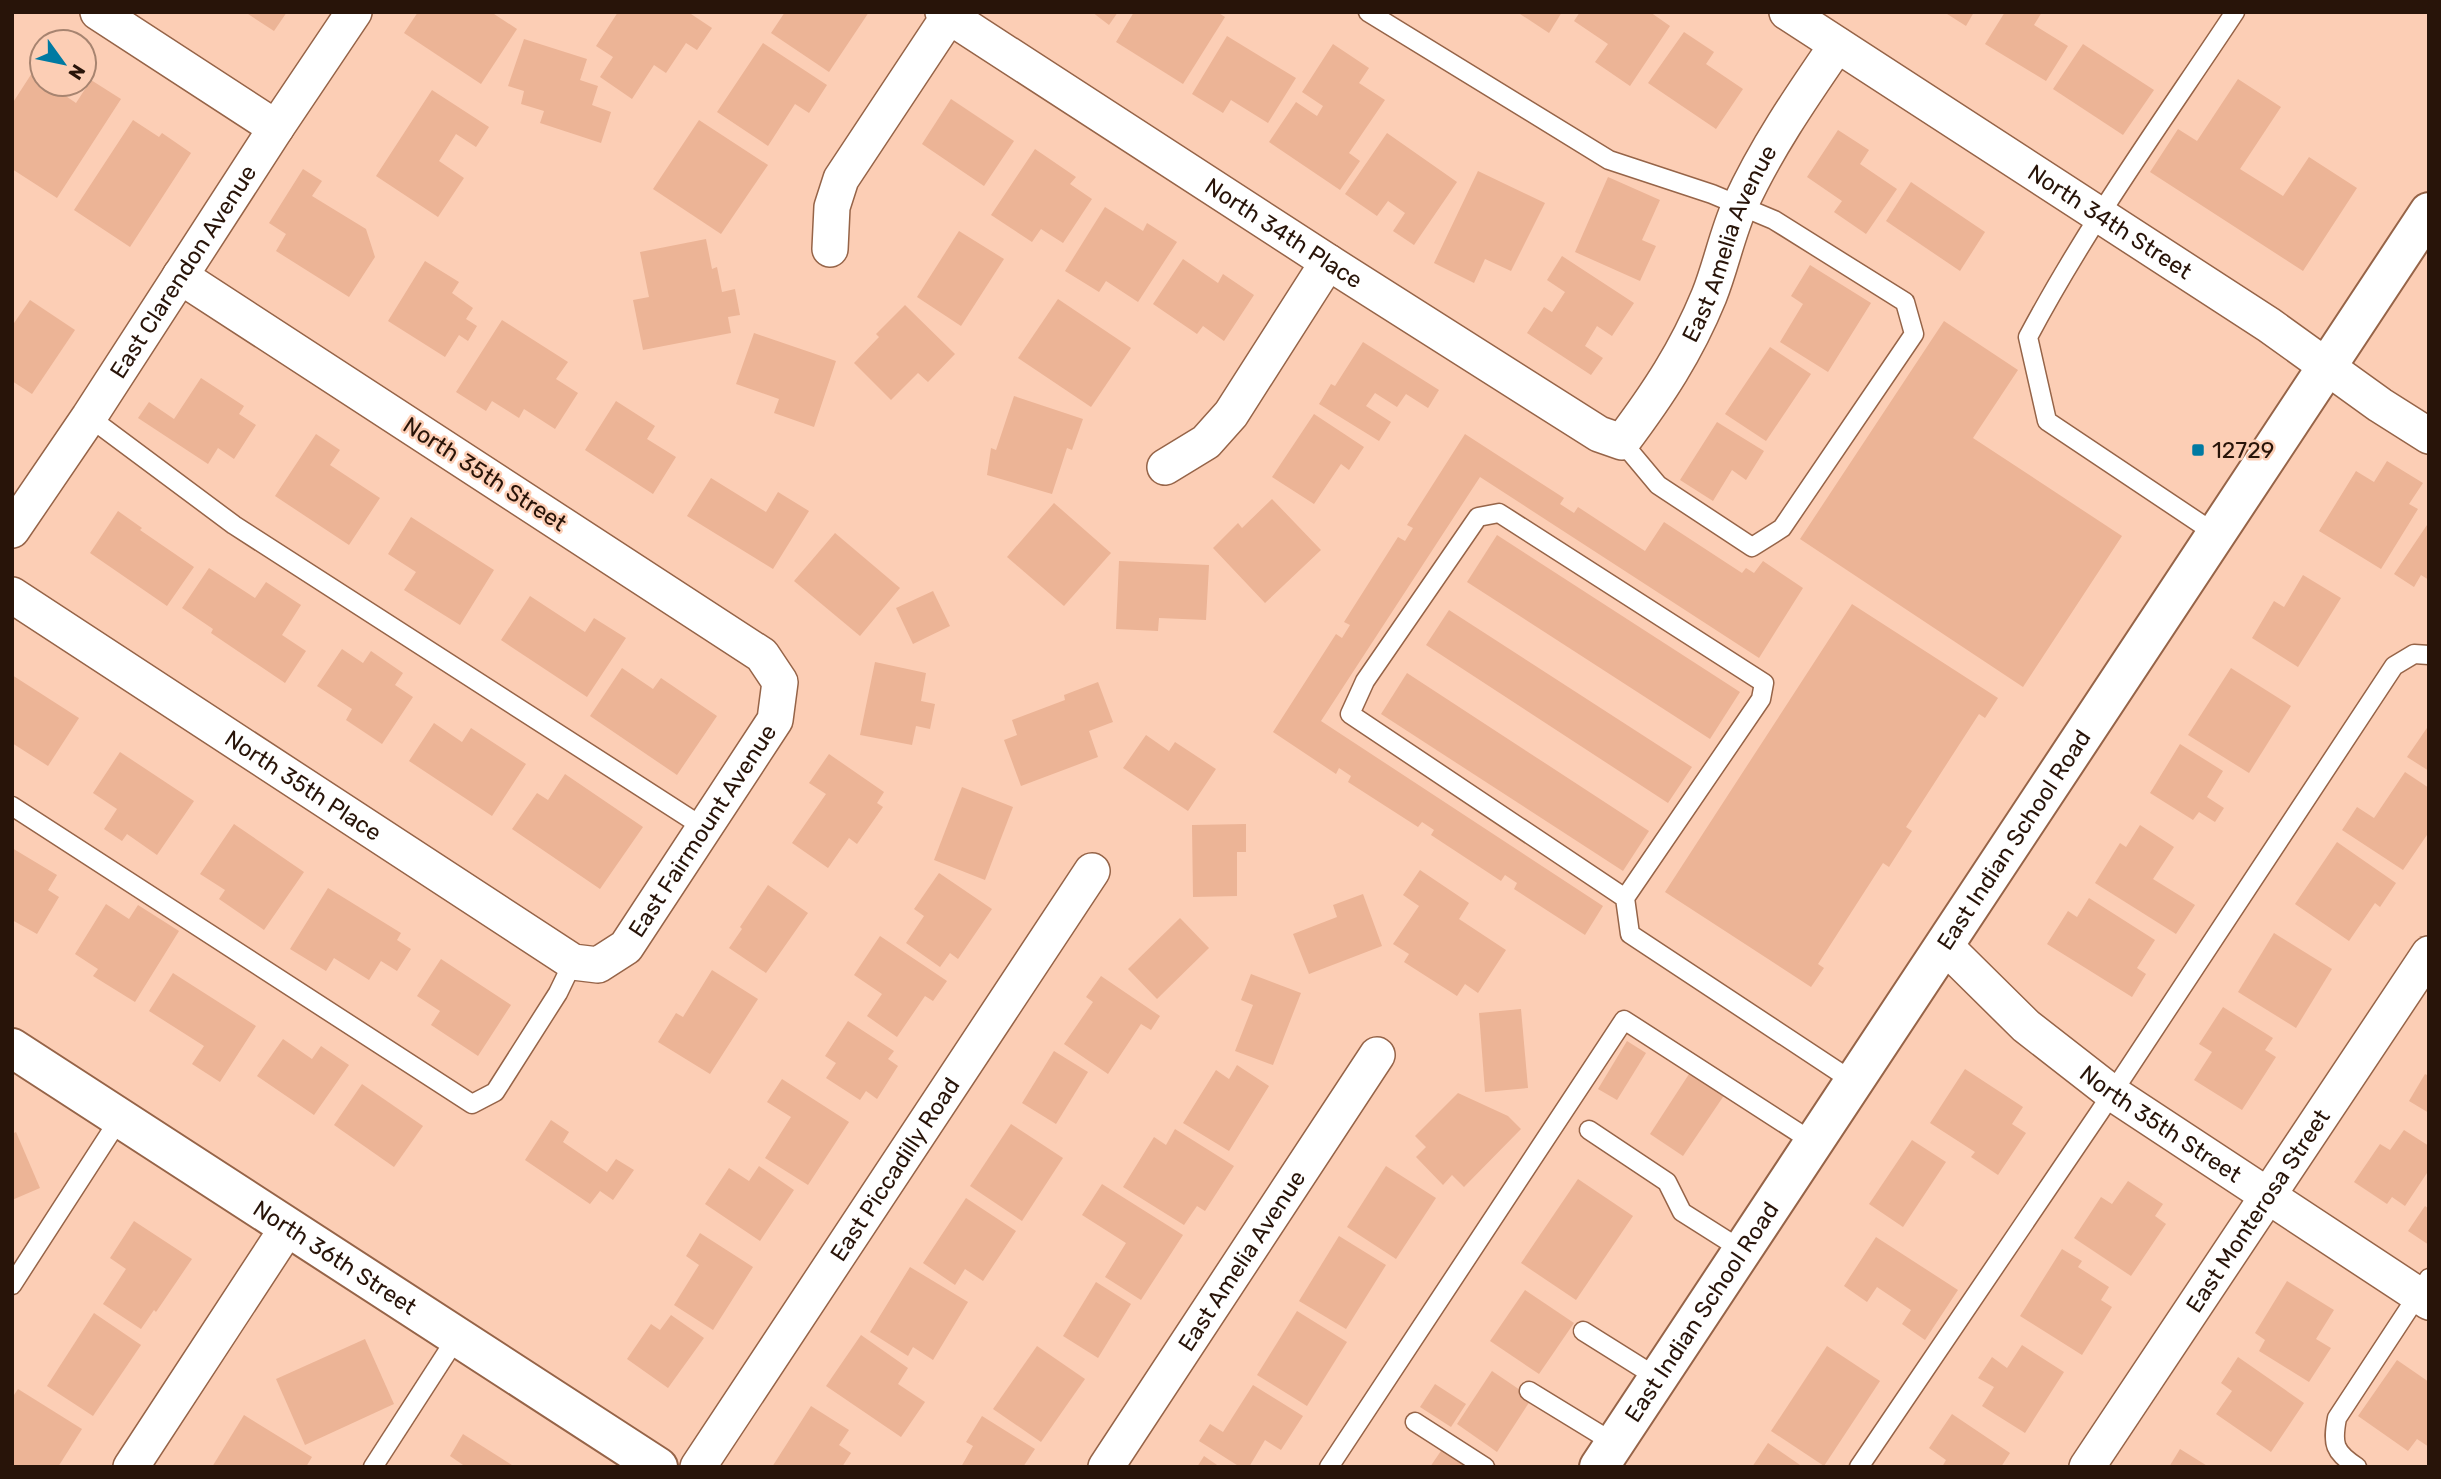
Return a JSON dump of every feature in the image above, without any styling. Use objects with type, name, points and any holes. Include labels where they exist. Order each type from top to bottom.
[{"type":"main road","name":"East Indian School Road","points":[[1607,1455],[2429,212]]},
{"type":"main road","name":"North 36th Street","points":[[12,1048],[457,1337],[636,1461]]},
{"type":"street","points":[[97,12],[276,128]]},
{"type":"street","name":"East Clarendon Avenue","points":[[18,509],[89,417],[354,12]]},
{"type":"street","name":"North 34th Street","points":[[1787,12],[2100,215],[2429,436]]},
{"type":"street","points":[[830,249],[832,207],[841,179],[946,14]]},
{"type":"street","name":"North 34th Place","points":[[946,14],[1599,434],[1622,442]]},
{"type":"street","name":"East Amelia Avenue","points":[[1622,442],[1648,408],[1685,350],[1709,294],[1740,205],[1778,134],[1837,45]]},
{"type":"street","points":[[1165,467],[1206,442],[1231,414],[1328,262]]},
{"type":"street","name":"North 35th Street","points":[[180,276],[762,655],[780,682]]},
{"type":"street","name":"North 35th Place","points":[[12,595],[585,963]]},
{"type":"street","name":"East Fairmount Avenue","points":[[585,963],[626,947],[775,720],[780,682]]},
{"type":"street","name":"East Piccadilly Road","points":[[698,1467],[1092,871]]},
{"type":"street","name":"North 35th Street","points":[[1944,945],[2026,1026],[2112,1093],[2266,1197],[2425,1292]]},
{"type":"street","name":"East Monterosa Street","points":[[2087,1467],[2429,954]]},
{"type":"street","name":"East Amelia Avenue","points":[[1106,1467],[1377,1055]]},
{"type":"street","points":[[131,1467],[288,1227]]},
{"type":"lane","points":[[1368,12],[1609,160],[1712,194],[1774,219],[1905,302],[1914,334],[1782,528],[1752,547],[1658,485],[1622,442]]},
{"type":"lane","points":[[2216,534],[2047,421],[2028,337],[2050,295],[2100,215],[2235,12]]},
{"type":"lane","points":[[89,417],[233,525],[703,827]]},
{"type":"lane","points":[[1625,898],[1350,714],[1365,681],[1478,517],[1499,513],[1764,683],[1761,699],[1625,898],[1630,934],[1854,1082]]},
{"type":"lane","points":[[1858,1467],[2112,1093],[2394,666],[2414,654],[2429,655]]},
{"type":"lane","points":[[12,806],[472,1104],[495,1092],[558,993],[585,963]]},
{"type":"lane","points":[[1329,1467],[1624,1020],[1813,1142]]},
{"type":"lane","points":[[12,1285],[120,1118]]},
{"type":"lane","points":[[1589,1130],[1667,1182],[1682,1212],[1742,1250]]},
{"type":"lane","points":[[2357,1467],[2340,1455],[2333,1438],[2337,1418],[2425,1292]]},
{"type":"lane","points":[[1583,1331],[1658,1378]]},
{"type":"lane","points":[[373,1467],[457,1337]]},
{"type":"lane","points":[[1529,1391],[1607,1455]]},
{"type":"lane","points":[[1416,1422],[1485,1467]]},
{"type":"building","points":[[245,12],[287,12],[274,31]]},
{"type":"building","points":[[418,12],[491,12],[517,29],[481,84],[404,33]]},
{"type":"building","points":[[618,12],[688,12],[712,28],[697,50],[686,43],[666,73],[654,65],[632,99],[600,77],[613,57],[596,46]]},
{"type":"building","points":[[785,12],[869,12],[829,72],[771,33]]},
{"type":"building","points":[[1092,12],[1118,12],[1109,25]]},
{"type":"building","points":[[1134,12],[1217,12],[1225,17],[1183,84],[1116,42]]},
{"type":"building","points":[[1517,12],[1562,12],[1549,33]]},
{"type":"building","points":[[1580,12],[1650,12],[1670,26],[1630,86],[1595,62],[1608,44],[1574,21]]},
{"type":"building","points":[[1944,12],[1974,12],[1966,26]]},
{"type":"building","points":[[2005,12],[2042,12],[2034,25],[2068,46],[2046,81],[1985,44]]},
{"type":"building","points":[[1684,32],[1714,52],[1706,64],[1743,89],[1716,129],[1648,83]]},
{"type":"building","points":[[1227,36],[1296,78],[1268,123],[1231,100],[1223,113],[1192,94]]},
{"type":"building","points":[[524,39],[587,59],[580,80],[598,86],[592,105],[611,112],[601,143],[540,123],[544,111],[521,104],[524,91],[508,86]]},
{"type":"building","points":[[763,43],[827,85],[809,113],[795,104],[768,146],[717,112]]},
{"type":"building","points":[[1333,44],[1369,68],[1359,83],[1385,100],[1349,153],[1360,161],[1340,190],[1269,142],[1296,102],[1317,116],[1323,106],[1302,92]]},
{"type":"building","points":[[2083,44],[2154,90],[2123,135],[2053,89]]},
{"type":"building","points":[[28,79],[28,98],[69,98],[76,103],[79,98],[98,98],[98,84],[121,99],[57,198],[12,169],[12,104]]},
{"type":"building","points":[[2238,79],[2281,107],[2240,169],[2283,196],[2309,157],[2357,188],[2303,271],[2150,172],[2178,129],[2197,141]]},
{"type":"building","points":[[432,90],[489,127],[476,147],[456,134],[439,161],[464,178],[438,217],[376,176]]},
{"type":"building","points":[[951,99],[1014,141],[984,186],[922,144]]},
{"type":"building","points":[[133,120],[159,137],[162,133],[191,153],[130,247],[74,210]]},
{"type":"building","points":[[699,120],[768,165],[721,234],[653,189]]},
{"type":"building","points":[[1838,130],[1869,150],[1860,164],[1897,189],[1866,234],[1834,212],[1842,201],[1807,177]]},
{"type":"building","points":[[1387,133],[1457,182],[1414,245],[1393,231],[1405,213],[1388,201],[1377,216],[1345,194]]},
{"type":"building","points":[[1035,149],[1076,177],[1070,184],[1092,199],[1063,243],[1041,229],[1032,242],[991,215]]},
{"type":"building","points":[[303,169],[322,181],[312,196],[366,229],[375,257],[349,297],[276,251],[286,234],[269,223]]},
{"type":"building","points":[[1478,171],[1545,203],[1511,271],[1485,259],[1474,283],[1434,263]]},
{"type":"building","points":[[1608,177],[1660,200],[1642,240],[1656,246],[1640,281],[1575,252]]},
{"type":"building","points":[[1911,182],[1985,232],[1960,271],[1886,221]]},
{"type":"building","points":[[1105,207],[1143,231],[1147,223],[1177,242],[1138,302],[1106,281],[1099,292],[1065,271]]},
{"type":"building","points":[[959,231],[1004,259],[961,326],[917,297]]},
{"type":"building","points":[[706,239],[712,269],[717,267],[722,292],[735,289],[740,315],[728,317],[731,333],[643,350],[633,300],[649,297],[640,252]]},
{"type":"building","points":[[1562,256],[1634,303],[1612,336],[1597,326],[1585,346],[1603,358],[1591,375],[1527,333],[1544,307],[1552,312],[1565,292],[1547,280]]},
{"type":"building","points":[[1183,259],[1218,283],[1223,274],[1254,295],[1224,341],[1203,326],[1197,334],[1153,304]]},
{"type":"building","points":[[425,261],[459,282],[452,293],[473,308],[466,319],[477,326],[468,341],[459,335],[445,357],[388,321]]},
{"type":"building","points":[[1810,265],[1871,303],[1828,372],[1780,342],[1803,304],[1791,296]]},
{"type":"building","points":[[1058,299],[1131,348],[1091,407],[1018,358]]},
{"type":"building","points":[[30,300],[75,330],[32,394],[12,381],[12,326]]},
{"type":"building","points":[[905,305],[955,354],[928,382],[918,373],[891,400],[854,363],[879,337],[876,334]]},
{"type":"building","points":[[502,320],[568,362],[556,379],[578,393],[555,429],[524,409],[519,418],[492,401],[486,411],[456,392]]},
{"type":"building","points":[[1944,321],[2018,370],[1973,438],[2122,536],[2023,687],[1800,539]]},
{"type":"building","points":[[754,333],[836,361],[814,427],[774,413],[779,399],[736,384]]},
{"type":"building","points":[[1363,342],[1439,390],[1428,408],[1406,394],[1397,407],[1375,393],[1366,406],[1391,422],[1379,441],[1319,404],[1331,384],[1335,386]]},
{"type":"building","points":[[1770,347],[1811,374],[1766,441],[1725,414]]},
{"type":"building","points":[[201,378],[244,406],[239,414],[256,425],[234,459],[218,448],[208,464],[138,418],[149,402],[174,419]]},
{"type":"building","points":[[1014,396],[1083,419],[1072,450],[1067,448],[1052,494],[987,475],[991,448],[996,450]]},
{"type":"building","points":[[616,401],[655,426],[647,439],[676,457],[653,494],[585,450]]},
{"type":"building","points":[[1314,414],[1364,447],[1349,470],[1341,464],[1314,504],[1272,477]]},
{"type":"building","points":[[1717,422],[1764,451],[1746,480],[1732,470],[1713,501],[1680,480]]},
{"type":"building","points":[[316,434],[340,450],[330,465],[380,498],[349,545],[275,496]]},
{"type":"building","points":[[1465,434],[1564,498],[1560,504],[1574,513],[1578,507],[1645,551],[1664,522],[1742,573],[1746,568],[1754,573],[1763,561],[1803,588],[1759,658],[1480,477],[1321,721],[1603,906],[1585,935],[1514,889],[1517,883],[1505,875],[1501,881],[1431,835],[1434,830],[1422,822],[1418,827],[1348,782],[1351,776],[1339,768],[1336,774],[1273,732],[1336,634],[1342,638],[1350,625],[1344,622],[1398,537],[1405,541],[1413,528],[1407,525]]},
{"type":"building","points":[[2387,461],[2423,483],[2409,504],[2418,509],[2381,569],[2319,531],[2356,471],[2374,482]]},
{"type":"building","points":[[711,478],[766,512],[778,492],[809,511],[773,569],[687,516]]},
{"type":"building","points":[[1272,499],[1321,550],[1265,603],[1213,548],[1238,523],[1242,528]]},
{"type":"building","points":[[1054,503],[1111,553],[1064,606],[1007,557]]},
{"type":"building","points":[[118,511],[142,528],[140,530],[194,567],[167,606],[90,553]]},
{"type":"building","points":[[411,517],[494,570],[460,625],[404,590],[416,572],[388,554]]},
{"type":"building","points":[[2429,522],[2429,580],[2421,575],[2414,587],[2394,574]]},
{"type":"building","points":[[835,533],[900,588],[860,636],[794,581]]},
{"type":"building","points":[[1497,535],[1740,692],[1710,739],[1467,582]]},
{"type":"building","points":[[1119,561],[1209,565],[1206,620],[1159,618],[1158,631],[1116,629]]},
{"type":"building","points":[[209,568],[255,598],[266,582],[301,605],[282,635],[306,651],[285,683],[211,633],[213,629],[182,608]]},
{"type":"building","points":[[2303,575],[2341,598],[2298,667],[2252,638],[2274,601],[2284,607]]},
{"type":"building","points":[[933,591],[950,626],[913,644],[896,608]]},
{"type":"building","points":[[530,596],[585,632],[594,618],[626,638],[587,697],[501,640]]},
{"type":"building","points":[[1852,604],[1998,698],[1985,718],[1979,714],[1906,827],[1912,831],[1889,867],[1883,863],[1818,964],[1824,968],[1811,987],[1665,892]]},
{"type":"building","points":[[1449,610],[1692,767],[1668,803],[1426,645]]},
{"type":"building","points":[[342,649],[363,663],[371,651],[403,673],[395,685],[413,697],[382,744],[346,720],[352,709],[317,686]]},
{"type":"building","points":[[875,662],[926,673],[921,701],[935,704],[930,729],[916,726],[912,745],[860,735]]},
{"type":"building","points":[[622,668],[653,689],[661,678],[717,716],[677,775],[590,716]]},
{"type":"building","points":[[2231,668],[2291,706],[2249,773],[2188,735]]},
{"type":"building","points":[[1407,673],[1649,831],[1623,871],[1381,714]]},
{"type":"building","points":[[12,675],[79,718],[48,766],[12,743]]},
{"type":"building","points":[[1098,682],[1113,722],[1089,731],[1098,757],[1021,786],[1004,740],[1017,735],[1012,720],[1065,700],[1064,695]]},
{"type":"building","points":[[434,723],[462,742],[471,728],[526,764],[492,816],[409,761]]},
{"type":"building","points":[[2429,725],[2429,771],[2407,757]]},
{"type":"building","points":[[1146,735],[1169,751],[1175,742],[1216,769],[1188,811],[1123,768]]},
{"type":"building","points":[[2180,744],[2223,771],[2207,797],[2224,808],[2215,822],[2199,812],[2193,820],[2150,793]]},
{"type":"building","points":[[120,752],[194,801],[157,855],[127,834],[122,841],[104,829],[117,809],[93,793]]},
{"type":"building","points":[[829,754],[884,792],[877,803],[883,807],[857,844],[849,838],[828,868],[792,843],[826,794],[809,783]]},
{"type":"building","points":[[2405,772],[2429,788],[2429,832],[2403,870],[2342,830],[2357,807],[2374,818]]},
{"type":"building","points":[[565,774],[643,827],[600,889],[512,829],[537,793],[548,800]]},
{"type":"building","points":[[962,787],[1013,807],[985,880],[934,860]]},
{"type":"building","points":[[234,824],[304,872],[264,930],[219,899],[225,890],[200,874]]},
{"type":"building","points":[[1246,824],[1246,852],[1237,852],[1237,896],[1193,897],[1192,825]]},
{"type":"building","points":[[2140,825],[2174,847],[2153,879],[2195,905],[2176,934],[2095,883],[2120,843],[2126,847]]},
{"type":"building","points":[[2337,842],[2396,883],[2380,907],[2375,903],[2349,941],[2295,904]]},
{"type":"building","points":[[12,848],[57,875],[48,890],[59,897],[37,934],[12,920]]},
{"type":"building","points":[[1420,870],[1469,903],[1459,919],[1506,950],[1478,993],[1465,984],[1457,996],[1404,962],[1409,954],[1393,944],[1419,906],[1403,895]]},
{"type":"building","points":[[939,873],[992,909],[958,959],[950,953],[940,967],[906,943],[924,916],[914,909]]},
{"type":"building","points":[[768,885],[808,913],[766,973],[729,948]]},
{"type":"building","points":[[328,888],[401,933],[397,940],[411,949],[397,971],[381,961],[369,980],[334,958],[326,971],[290,949]]},
{"type":"building","points":[[1363,894],[1382,946],[1309,974],[1293,934],[1337,917],[1333,905]]},
{"type":"building","points":[[2089,898],[2155,940],[2137,968],[2146,974],[2132,997],[2047,944],[2068,911],[2077,917]]},
{"type":"building","points":[[106,904],[129,919],[138,905],[179,931],[135,1002],[93,976],[98,969],[75,954]]},
{"type":"building","points":[[1180,918],[1209,948],[1157,999],[1128,969]]},
{"type":"building","points":[[2274,933],[2332,969],[2296,1028],[2238,992]]},
{"type":"building","points":[[880,936],[947,981],[933,1001],[925,996],[897,1037],[867,1016],[882,994],[854,975]]},
{"type":"building","points":[[441,959],[511,1005],[478,1056],[431,1025],[440,1011],[417,996]]},
{"type":"building","points":[[712,970],[758,999],[710,1074],[658,1042],[676,1013],[683,1017]]},
{"type":"building","points":[[173,973],[256,1026],[220,1082],[192,1064],[204,1046],[149,1011]]},
{"type":"building","points":[[1251,974],[1301,993],[1273,1065],[1235,1051],[1253,1005],[1241,1000]]},
{"type":"building","points":[[1101,976],[1160,1016],[1151,1030],[1141,1024],[1108,1074],[1064,1044],[1093,1002],[1086,997]]},
{"type":"building","points":[[2223,1007],[2273,1038],[2265,1050],[2276,1057],[2242,1110],[2194,1080],[2212,1052],[2199,1044]]},
{"type":"building","points":[[1521,1009],[1528,1088],[1485,1092],[1479,1013]]},
{"type":"building","points":[[848,1021],[894,1051],[888,1059],[898,1066],[877,1099],[866,1091],[860,1100],[826,1078],[836,1063],[825,1056]]},
{"type":"building","points":[[283,1039],[312,1059],[321,1046],[349,1065],[314,1115],[257,1076]]},
{"type":"building","points":[[1627,1041],[1646,1053],[1617,1100],[1598,1089]]},
{"type":"building","points":[[1054,1051],[1088,1072],[1056,1124],[1022,1103]]},
{"type":"building","points":[[1237,1065],[1269,1086],[1229,1151],[1183,1123],[1216,1070],[1229,1079]]},
{"type":"building","points":[[1965,1069],[2023,1107],[2012,1124],[2026,1133],[1998,1175],[1971,1157],[1975,1152],[1930,1123]]},
{"type":"building","points":[[1691,1071],[1725,1094],[1683,1156],[1650,1134]]},
{"type":"building","points":[[2425,1074],[2429,1076],[2429,1113],[2409,1101]]},
{"type":"building","points":[[782,1079],[849,1122],[808,1185],[765,1158],[791,1117],[767,1102]]},
{"type":"building","points":[[362,1084],[423,1126],[394,1167],[334,1125]]},
{"type":"building","points":[[1458,1093],[1508,1116],[1521,1129],[1464,1187],[1452,1175],[1443,1185],[1416,1157],[1426,1147],[1415,1136]]},
{"type":"building","points":[[551,1120],[569,1132],[563,1142],[607,1172],[616,1159],[634,1170],[613,1200],[600,1191],[590,1204],[525,1160]]},
{"type":"building","points":[[1011,1124],[1063,1158],[1022,1221],[970,1186]]},
{"type":"building","points":[[1175,1129],[1234,1166],[1205,1211],[1197,1206],[1184,1225],[1123,1187],[1154,1137],[1166,1145]]},
{"type":"building","points":[[2404,1130],[2429,1146],[2429,1170],[2405,1206],[2392,1197],[2387,1204],[2354,1182],[2380,1144],[2390,1150]]},
{"type":"building","points":[[16,1132],[40,1188],[12,1200],[12,1134]]},
{"type":"building","points":[[1912,1140],[1946,1162],[1903,1227],[1869,1204]]},
{"type":"building","points":[[759,1166],[794,1190],[760,1241],[705,1204],[729,1168],[749,1181]]},
{"type":"building","points":[[1386,1166],[1436,1198],[1396,1259],[1347,1227]]},
{"type":"building","points":[[1578,1179],[1633,1216],[1576,1300],[1521,1263]]},
{"type":"building","points":[[2128,1181],[2163,1204],[2155,1216],[2166,1224],[2131,1276],[2074,1238],[2101,1197],[2112,1204]]},
{"type":"building","points":[[1102,1184],[1183,1235],[1141,1300],[1105,1277],[1126,1243],[1082,1215]]},
{"type":"building","points":[[966,1198],[1016,1231],[983,1281],[965,1269],[955,1285],[923,1263]]},
{"type":"building","points":[[2425,1206],[2429,1209],[2429,1245],[2408,1231]]},
{"type":"building","points":[[134,1221],[192,1259],[156,1312],[154,1310],[141,1329],[103,1304],[126,1269],[110,1258]]},
{"type":"building","points":[[700,1233],[753,1267],[713,1330],[674,1305],[699,1265],[686,1256]]},
{"type":"building","points":[[1339,1236],[1386,1265],[1346,1329],[1299,1301]]},
{"type":"building","points":[[1876,1237],[1958,1290],[1925,1340],[1902,1324],[1911,1310],[1877,1287],[1867,1302],[1844,1286]]},
{"type":"building","points":[[2062,1249],[2082,1261],[2078,1267],[2109,1287],[2101,1300],[2112,1307],[2082,1355],[2020,1316]]},
{"type":"building","points":[[910,1267],[968,1302],[933,1360],[913,1347],[908,1356],[870,1332]]},
{"type":"building","points":[[2287,1281],[2334,1310],[2316,1339],[2331,1348],[2309,1382],[2259,1351],[2265,1340],[2255,1333]]},
{"type":"building","points":[[1096,1282],[1131,1304],[1098,1358],[1063,1336]]},
{"type":"building","points":[[1525,1290],[1574,1323],[1539,1374],[1490,1341]]},
{"type":"building","points":[[1297,1311],[1347,1342],[1307,1406],[1257,1375]]},
{"type":"building","points":[[94,1313],[141,1345],[93,1416],[47,1386]]},
{"type":"building","points":[[671,1315],[704,1338],[668,1388],[627,1359],[651,1324],[660,1330]]},
{"type":"building","points":[[861,1335],[908,1368],[898,1384],[925,1402],[901,1437],[826,1386]]},
{"type":"building","points":[[365,1339],[394,1404],[305,1445],[276,1379]]},
{"type":"building","points":[[2022,1345],[2064,1372],[2025,1433],[1982,1406],[1994,1387],[1978,1378],[1992,1357],[2007,1368]]},
{"type":"building","points":[[1037,1346],[1085,1379],[1041,1442],[993,1409]]},
{"type":"building","points":[[1827,1346],[1880,1381],[1824,1466],[1771,1431]]},
{"type":"building","points":[[2238,1357],[2304,1403],[2271,1452],[2216,1414],[2232,1391],[2221,1383]]},
{"type":"building","points":[[2397,1360],[2429,1382],[2429,1447],[2417,1439],[2408,1451],[2358,1416]]},
{"type":"building","points":[[1492,1371],[1532,1398],[1497,1452],[1457,1424]]},
{"type":"building","points":[[1435,1384],[1466,1404],[1451,1427],[1420,1407]]},
{"type":"building","points":[[1253,1385],[1303,1416],[1281,1450],[1265,1440],[1249,1467],[1240,1467],[1199,1441],[1210,1424],[1223,1432]]},
{"type":"building","points":[[18,1389],[82,1429],[58,1467],[12,1467],[12,1398]]},
{"type":"building","points":[[811,1406],[849,1430],[839,1445],[851,1453],[842,1467],[772,1467]]},
{"type":"building","points":[[1952,1414],[2010,1453],[2001,1467],[1942,1467],[1946,1460],[1929,1448]]},
{"type":"building","points":[[244,1415],[312,1457],[306,1467],[212,1467]]},
{"type":"building","points":[[982,1416],[1035,1449],[1023,1467],[961,1467],[973,1446],[966,1442]]},
{"type":"building","points":[[463,1434],[515,1467],[466,1467],[450,1456]]},
{"type":"building","points":[[1768,1443],[1803,1467],[1752,1467]]},
{"type":"building","points":[[1445,1445],[1477,1467],[1430,1467]]},
{"type":"building","points":[[2180,1449],[2209,1467],[2169,1467]]},
{"type":"building","points":[[1204,1456],[1220,1467],[1197,1467]]},
{"type":"place","name":"12729","points":[[2198,450]]}]
